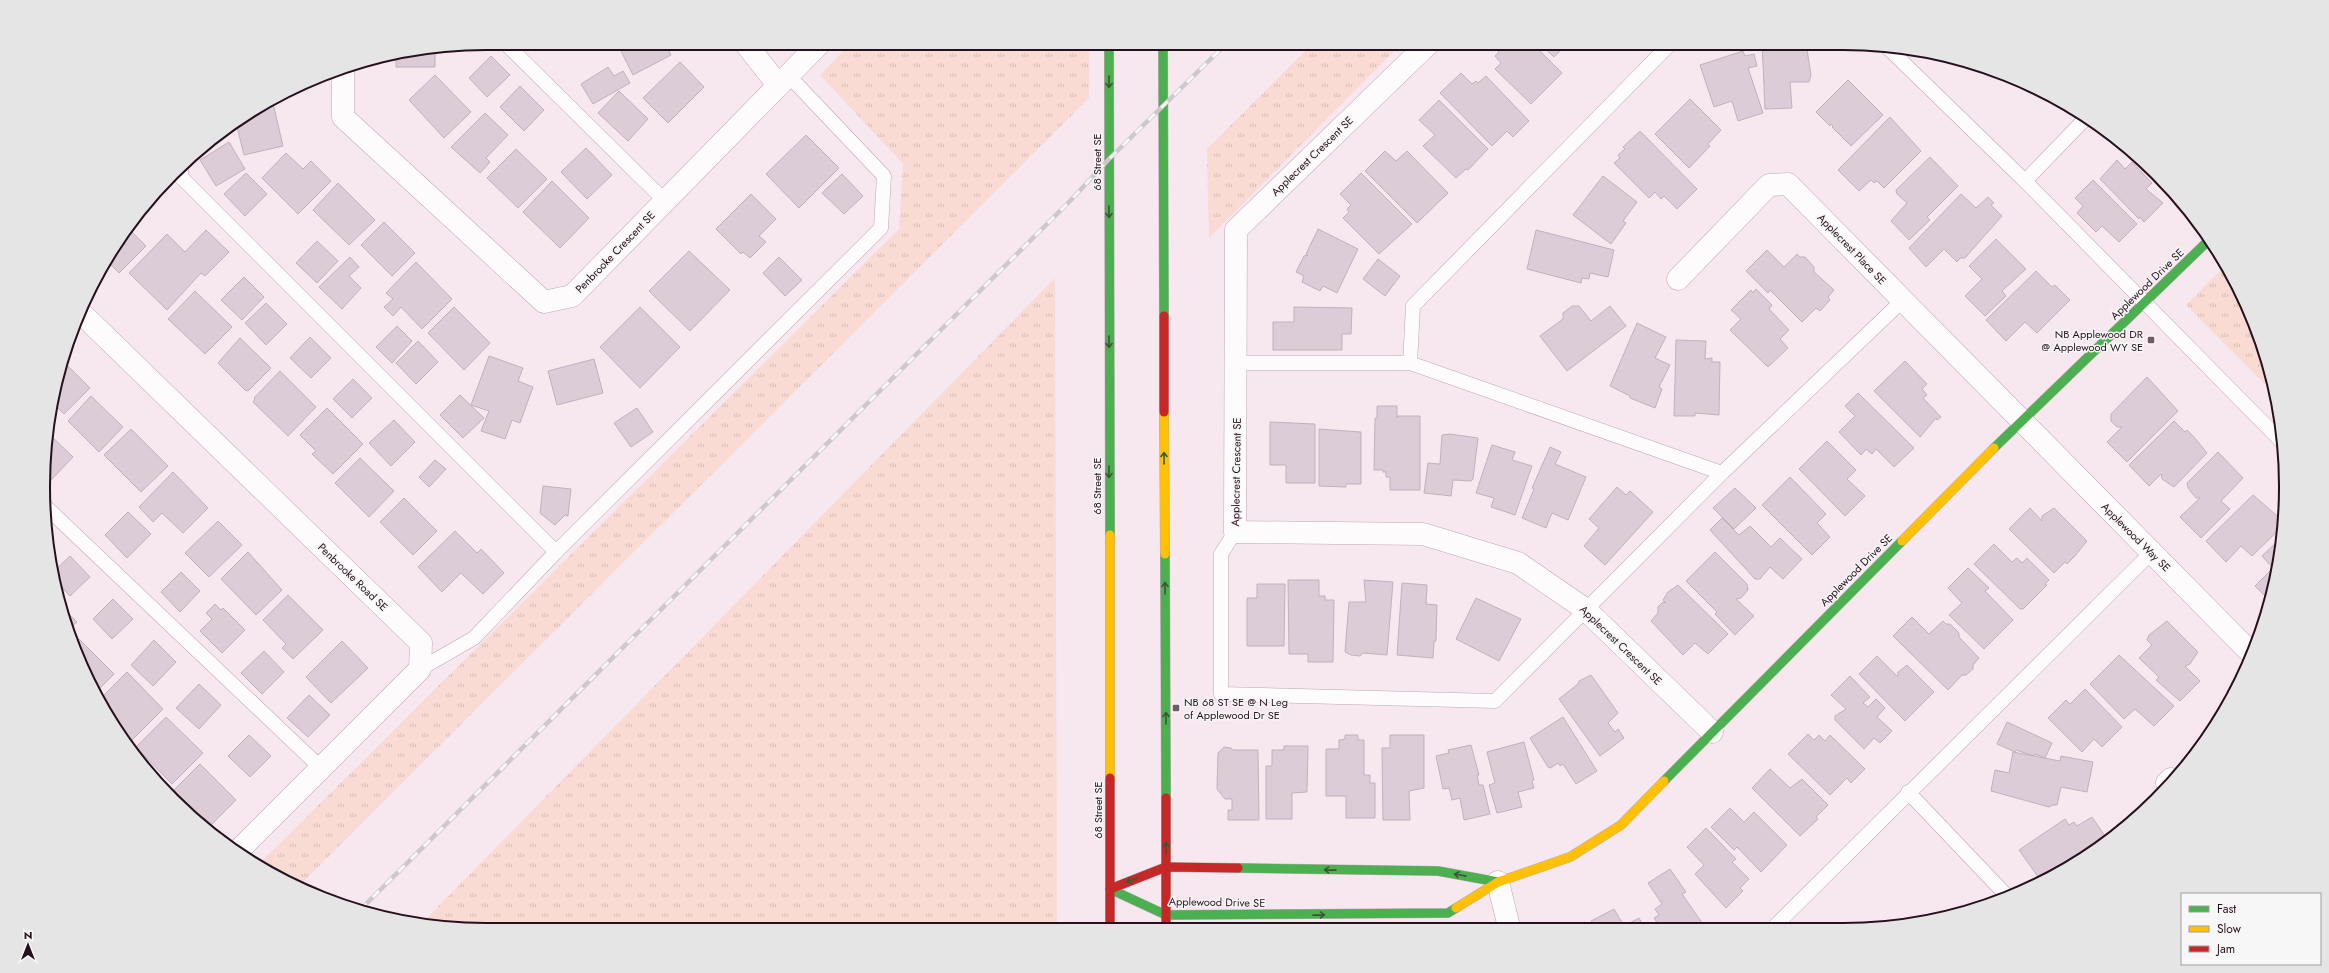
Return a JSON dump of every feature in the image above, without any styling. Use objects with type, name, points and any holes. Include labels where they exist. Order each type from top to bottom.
[{"type":"main road","name":"68 Street SE","points":[[1109,50],[1110,923]]},
{"type":"main road","points":[[1163,50],[1166,923]]},
{"type":"main road","name":"Applewood Drive SE","points":[[1110,889],[1166,915],[1238,916],[1448,913],[1498,882],[1570,857],[1621,825],[2022,421],[2145,304],[2205,244]]},
{"type":"main road","name":"Applewood Drive SE","points":[[1110,889],[1166,868],[1438,871],[1498,882]]},
{"type":"main road","points":[[1231,923],[1238,916]]},
{"type":"street","points":[[752,50],[783,80]]},
{"type":"street","name":"Penbrooke Crescent SE","points":[[342,74],[343,117],[544,302],[572,296],[813,50]]},
{"type":"street","name":"Applecrest Crescent SE","points":[[1422,50],[1236,230],[1237,363],[1235,532],[1423,534],[1518,563],[1585,609],[1712,732]]},
{"type":"street","name":"Applecrest Place SE","points":[[1678,279],[1769,185],[1788,184],[2022,421]]},
{"type":"street","name":"Penbrooke Road SE","points":[[84,316],[421,643],[420,669]]},
{"type":"street","name":"Applewood Way SE","points":[[2022,421],[2248,650]]},
{"type":"street","points":[[242,847],[322,769],[420,669]]},
{"type":"street","points":[[1498,882],[1508,923]]},
{"type":"lane","points":[[512,50],[665,201]]},
{"type":"lane","points":[[1410,363],[1413,306],[1663,50]]},
{"type":"lane","points":[[1894,53],[2025,181],[2276,436]]},
{"type":"lane","points":[[420,669],[474,638],[556,552],[881,228],[884,176],[783,80]]},
{"type":"lane","points":[[2025,181],[2082,122]]},
{"type":"lane","points":[[181,175],[181,177],[556,552]]},
{"type":"lane","points":[[1235,532],[1221,554],[1221,694],[1496,700],[1722,473],[1902,301]]},
{"type":"lane","points":[[1237,363],[1410,363],[1722,473]]},
{"type":"lane","points":[[51,512],[322,769]]},
{"type":"lane","points":[[1777,923],[2151,553]]},
{"type":"lane","points":[[1908,792],[2004,892]]},
{"type":"green space","points":[[844,50],[1089,50],[1089,98],[303,882],[262,861],[899,229],[903,164],[820,75]]},
{"type":"green space","points":[[1306,50],[1395,50],[1209,238],[1207,149]]},
{"type":"green space","points":[[2222,269],[2246,319],[2256,346],[2267,386],[2186,305]]},
{"type":"green space","points":[[1055,278],[1057,923],[486,923],[426,919]]},
{"type":"building","points":[[620,50],[668,50],[671,55],[633,75]]},
{"type":"building","points":[[1497,50],[1539,50],[1562,73],[1531,104],[1495,69],[1501,63],[1495,56],[1499,52]]},
{"type":"building","points":[[1546,50],[1561,50],[1554,57]]},
{"type":"building","points":[[1762,50],[1807,50],[1811,75],[1809,82],[1790,82],[1792,108],[1765,109]]},
{"type":"building","points":[[1743,51],[1745,56],[1754,54],[1757,66],[1748,68],[1763,113],[1738,121],[1732,101],[1714,107],[1700,65]]},
{"type":"building","points":[[435,53],[435,67],[396,67],[396,59]]},
{"type":"building","points":[[491,56],[510,75],[487,97],[469,78]]},
{"type":"building","points":[[680,62],[704,87],[668,123],[643,98]]},
{"type":"building","points":[[608,67],[614,76],[623,71],[630,83],[593,104],[581,84]]},
{"type":"building","points":[[1461,73],[1472,84],[1476,81],[1478,83],[1486,76],[1529,121],[1513,137],[1507,131],[1492,146],[1440,93]]},
{"type":"building","points":[[435,75],[471,112],[444,138],[409,100]]},
{"type":"building","points":[[1848,80],[1883,115],[1851,146],[1832,127],[1833,126],[1831,124],[1830,126],[1816,112]]},
{"type":"building","points":[[520,86],[544,110],[524,131],[500,107]]},
{"type":"building","points":[[619,91],[648,119],[628,141],[598,113]]},
{"type":"building","points":[[1690,99],[1721,130],[1708,144],[1710,146],[1689,168],[1655,134]]},
{"type":"building","points":[[1439,100],[1488,149],[1468,170],[1466,169],[1456,178],[1423,146],[1435,135],[1419,120]]},
{"type":"building","points":[[273,105],[283,146],[244,155],[237,129]]},
{"type":"building","points":[[485,113],[508,135],[486,158],[490,162],[480,173],[451,147]]},
{"type":"building","points":[[1890,117],[1921,151],[1884,188],[1877,181],[1874,183],[1871,180],[1859,191],[1838,170]]},
{"type":"building","points":[[1640,131],[1697,189],[1677,209],[1664,196],[1661,199],[1655,192],[1649,198],[1614,163],[1620,158],[1618,155],[1625,149],[1623,147]]},
{"type":"building","points":[[806,135],[839,168],[799,208],[766,174]]},
{"type":"building","points":[[229,142],[245,169],[216,186],[200,160]]},
{"type":"building","points":[[586,148],[612,175],[587,199],[561,172]]},
{"type":"building","points":[[516,149],[547,179],[518,208],[487,178]]},
{"type":"building","points":[[1385,151],[1396,161],[1407,151],[1448,193],[1417,223],[1365,171]]},
{"type":"building","points":[[286,153],[303,169],[311,161],[331,181],[298,214],[262,178]]},
{"type":"building","points":[[1930,157],[1958,186],[1927,217],[1930,220],[1909,240],[1891,221],[1907,203],[1897,194],[1896,190]]},
{"type":"building","points":[[2117,160],[2125,169],[2132,162],[2152,183],[2146,189],[2163,203],[2144,222],[2140,217],[2139,219],[2100,179]]},
{"type":"building","points":[[246,173],[267,194],[245,216],[224,194]]},
{"type":"building","points":[[1361,173],[1412,224],[1379,254],[1343,218],[1349,212],[1347,209],[1351,205],[1340,194]]},
{"type":"building","points":[[842,174],[863,196],[844,214],[822,193]]},
{"type":"building","points":[[1603,176],[1637,202],[1623,221],[1626,223],[1611,244],[1573,215]]},
{"type":"building","points":[[2093,180],[2137,224],[2119,242],[2102,226],[2096,232],[2077,213],[2083,206],[2075,198]]},
{"type":"building","points":[[552,181],[589,218],[560,248],[523,212]]},
{"type":"building","points":[[338,183],[375,220],[349,245],[313,210]]},
{"type":"building","points":[[751,194],[776,219],[759,236],[766,242],[750,258],[743,252],[741,254],[716,229]]},
{"type":"building","points":[[1961,194],[1976,208],[1988,197],[1994,203],[1991,205],[2002,216],[1965,258],[1960,258],[1957,262],[1944,249],[1926,267],[1909,248]]},
{"type":"building","points":[[384,222],[415,253],[392,276],[361,245]]},
{"type":"building","points":[[1318,229],[1358,249],[1337,293],[1323,286],[1320,291],[1302,282],[1304,276],[1296,272],[1304,256],[1308,255],[1306,254]]},
{"type":"building","points":[[206,230],[229,252],[205,276],[201,273],[167,310],[129,273],[167,234],[185,252]]},
{"type":"building","points":[[1536,230],[1614,250],[1608,277],[1590,273],[1589,279],[1582,278],[1581,283],[1527,269]]},
{"type":"building","points":[[132,232],[146,246],[119,273],[110,264]]},
{"type":"building","points":[[1996,239],[2026,269],[2002,291],[2006,296],[1985,316],[1965,296],[1982,279],[1969,266]]},
{"type":"building","points":[[317,241],[338,261],[317,283],[296,263]]},
{"type":"building","points":[[1767,250],[1784,267],[1797,254],[1800,257],[1805,257],[1814,267],[1814,272],[1834,290],[1828,297],[1830,300],[1820,311],[1816,308],[1802,322],[1770,290],[1768,293],[1746,271]]},
{"type":"building","points":[[689,251],[730,290],[690,331],[649,291]]},
{"type":"building","points":[[350,257],[359,267],[349,276],[361,288],[342,309],[319,287]]},
{"type":"building","points":[[779,257],[802,280],[785,296],[763,273]]},
{"type":"building","points":[[1378,259],[1400,276],[1385,296],[1363,279]]},
{"type":"building","points":[[416,262],[452,299],[422,329],[401,307],[393,316],[384,307],[393,299],[386,293]]},
{"type":"building","points":[[2036,271],[2052,287],[2055,285],[2070,300],[2037,333],[2025,322],[2006,341],[1986,320]]},
{"type":"building","points":[[244,277],[264,297],[242,320],[221,300]]},
{"type":"building","points":[[1756,289],[1772,305],[1769,309],[1789,330],[1780,339],[1788,348],[1768,367],[1730,330],[1741,319],[1731,310],[1751,290],[1753,293]]},
{"type":"building","points":[[195,291],[232,327],[205,354],[168,319]]},
{"type":"building","points":[[266,303],[287,324],[266,345],[245,323]]},
{"type":"building","points":[[1572,306],[1579,306],[1591,321],[1610,306],[1626,326],[1567,371],[1540,336],[1563,319],[1563,313]]},
{"type":"building","points":[[454,307],[490,343],[464,370],[428,333]]},
{"type":"building","points":[[640,307],[680,347],[640,388],[600,347]]},
{"type":"building","points":[[1294,307],[1352,308],[1351,334],[1342,334],[1342,350],[1273,350],[1273,322],[1294,322]]},
{"type":"building","points":[[1637,323],[1666,337],[1655,358],[1670,365],[1659,387],[1662,389],[1655,408],[1630,398],[1630,396],[1610,386]]},
{"type":"building","points":[[397,326],[412,341],[392,363],[376,347]]},
{"type":"building","points":[[310,337],[331,358],[311,378],[290,358]]},
{"type":"building","points":[[240,338],[271,368],[248,391],[245,390],[218,363]]},
{"type":"building","points":[[1676,340],[1706,341],[1705,359],[1712,358],[1712,362],[1720,362],[1719,415],[1695,413],[1695,416],[1674,416]]},
{"type":"building","points":[[418,341],[438,362],[416,384],[396,363]]},
{"type":"building","points":[[489,356],[523,368],[518,381],[533,387],[520,423],[512,420],[505,439],[481,431],[489,411],[471,405]]},
{"type":"building","points":[[594,359],[603,393],[557,405],[548,371]]},
{"type":"building","points":[[1905,361],[1927,384],[1922,389],[1927,395],[1923,398],[1941,417],[1937,420],[1936,418],[1920,437],[1874,391]]},
{"type":"building","points":[[67,365],[90,388],[64,414],[57,407]]},
{"type":"building","points":[[280,371],[316,407],[288,436],[253,402],[255,399],[254,398]]},
{"type":"building","points":[[2147,377],[2178,411],[2127,462],[2107,442],[2122,427],[2117,427],[2111,421],[2111,414]]},
{"type":"building","points":[[353,379],[372,398],[352,418],[333,399]]},
{"type":"building","points":[[1858,393],[1914,448],[1894,467],[1876,449],[1872,454],[1866,449],[1861,455],[1839,432],[1855,416],[1845,406]]},
{"type":"building","points":[[460,395],[484,418],[463,438],[440,415]]},
{"type":"building","points":[[91,396],[123,427],[99,452],[68,421]]},
{"type":"building","points":[[1377,406],[1397,406],[1397,418],[1398,416],[1420,416],[1420,490],[1390,490],[1390,477],[1386,477],[1386,472],[1383,472],[1383,470],[1374,470],[1375,418],[1377,418]]},
{"type":"building","points":[[327,408],[363,444],[333,474],[312,454],[316,451],[300,435]]},
{"type":"building","points":[[637,408],[653,432],[631,447],[614,423]]},
{"type":"building","points":[[394,420],[415,442],[391,466],[369,443]]},
{"type":"building","points":[[2174,421],[2185,432],[2187,430],[2207,453],[2174,487],[2162,479],[2161,474],[2149,486],[2129,465]]},
{"type":"building","points":[[1270,422],[1315,424],[1315,483],[1286,483],[1286,465],[1270,465]]},
{"type":"building","points":[[131,429],[168,466],[141,492],[104,455]]},
{"type":"building","points":[[1319,429],[1361,432],[1361,484],[1346,484],[1346,487],[1319,486]]},
{"type":"building","points":[[1450,434],[1478,438],[1473,479],[1471,481],[1453,480],[1451,496],[1424,493],[1428,463],[1440,464],[1442,435]]},
{"type":"building","points":[[53,438],[73,457],[51,480],[51,458]]},
{"type":"building","points":[[1827,441],[1856,470],[1847,479],[1865,496],[1845,516],[1799,469]]},
{"type":"building","points":[[1492,445],[1515,452],[1512,460],[1532,466],[1515,515],[1491,507],[1494,498],[1476,493]]},
{"type":"building","points":[[1550,447],[1561,452],[1555,464],[1586,477],[1568,520],[1552,513],[1546,528],[1522,518],[1534,489],[1532,488]]},
{"type":"building","points":[[2218,452],[2243,478],[2221,501],[2230,509],[2201,538],[2180,517],[2200,498],[2196,498],[2188,488],[2187,483]]},
{"type":"building","points":[[360,458],[394,491],[369,517],[335,483]]},
{"type":"building","points":[[435,460],[446,469],[429,487],[419,477]]},
{"type":"building","points":[[173,472],[208,508],[183,533],[162,513],[153,522],[139,507]]},
{"type":"building","points":[[1790,477],[1826,514],[1817,523],[1830,537],[1812,555],[1762,505]]},
{"type":"building","points":[[543,486],[571,489],[568,516],[565,515],[555,525],[540,513]]},
{"type":"building","points":[[1617,487],[1626,495],[1630,491],[1653,512],[1605,565],[1584,546],[1599,528],[1589,519]]},
{"type":"building","points":[[1735,488],[1756,508],[1734,529],[1713,508]]},
{"type":"building","points":[[2253,495],[2278,517],[2276,533],[2252,556],[2241,546],[2226,562],[2206,541]]},
{"type":"building","points":[[404,498],[437,531],[413,555],[380,522]]},
{"type":"building","points":[[2030,508],[2042,521],[2042,516],[2054,508],[2087,541],[2067,564],[2065,562],[2054,573],[2009,529]]},
{"type":"building","points":[[128,512],[151,534],[127,558],[105,535]]},
{"type":"building","points":[[1722,518],[1739,535],[1750,526],[1771,547],[1780,538],[1802,559],[1783,579],[1770,567],[1760,579],[1755,579],[1710,530]]},
{"type":"building","points":[[218,521],[242,545],[209,577],[185,553]]},
{"type":"building","points":[[455,531],[477,553],[481,549],[504,573],[483,594],[461,573],[442,592],[418,567]]},
{"type":"building","points":[[1994,544],[2012,562],[2017,558],[2022,563],[2027,558],[2049,580],[2045,584],[2047,585],[2023,609],[2020,609],[1974,564]]},
{"type":"building","points":[[2275,544],[2272,567],[2262,556]]},
{"type":"building","points":[[248,552],[282,590],[256,615],[221,579]]},
{"type":"building","points":[[1715,552],[1747,584],[1748,590],[1741,598],[1736,599],[1754,616],[1735,635],[1715,614],[1717,612],[1686,581]]},
{"type":"building","points":[[70,556],[90,577],[70,596],[62,588],[57,568]]},
{"type":"building","points":[[1968,568],[1989,588],[1985,591],[2013,620],[1984,649],[1949,615],[1962,603],[1948,588]]},
{"type":"building","points":[[2271,570],[2265,596],[2255,586]]},
{"type":"building","points":[[181,572],[200,591],[180,612],[161,592]]},
{"type":"building","points":[[1288,580],[1319,580],[1319,596],[1325,596],[1325,600],[1334,600],[1333,662],[1308,662],[1308,654],[1289,654]]},
{"type":"building","points":[[1364,580],[1393,582],[1387,655],[1363,653],[1360,656],[1351,655],[1345,652],[1349,602],[1366,602]]},
{"type":"building","points":[[1402,583],[1427,585],[1426,604],[1437,605],[1436,641],[1434,641],[1433,658],[1397,655]]},
{"type":"building","points":[[1257,584],[1285,584],[1284,646],[1247,646],[1247,598],[1257,598]]},
{"type":"building","points":[[1678,585],[1728,634],[1708,654],[1695,643],[1683,655],[1651,621],[1658,613],[1658,607],[1663,602],[1666,603],[1663,600],[1668,592]]},
{"type":"building","points":[[288,595],[323,630],[293,659],[282,648],[286,644],[263,620]]},
{"type":"building","points":[[1476,598],[1521,619],[1499,661],[1456,639]]},
{"type":"building","points":[[113,599],[133,619],[112,639],[93,619]]},
{"type":"building","points":[[215,604],[221,610],[223,608],[245,630],[222,653],[200,631],[212,619],[206,613]]},
{"type":"building","points":[[69,614],[77,622],[73,626]]},
{"type":"building","points":[[1912,617],[1929,634],[1943,621],[1946,624],[1950,624],[1959,633],[1959,637],[1979,658],[1973,665],[1973,669],[1966,675],[1962,675],[1948,690],[1893,636]]},
{"type":"building","points":[[2167,621],[2198,652],[2190,664],[2185,666],[2200,681],[2180,701],[2156,680],[2159,677],[2139,658],[2152,645],[2147,640],[2149,635]]},
{"type":"building","points":[[79,639],[114,674],[99,689],[83,654],[78,640]]},
{"type":"building","points":[[154,640],[176,662],[153,686],[131,665]]},
{"type":"building","points":[[342,641],[368,668],[331,703],[306,677]]},
{"type":"building","points":[[264,651],[284,672],[262,694],[241,673]]},
{"type":"building","points":[[2119,655],[2174,706],[2154,726],[2135,709],[2124,719],[2090,684]]},
{"type":"building","points":[[1877,656],[1897,676],[1899,675],[1897,673],[1907,665],[1934,692],[1905,721],[1859,674]]},
{"type":"building","points":[[127,672],[163,709],[132,740],[103,696]]},
{"type":"building","points":[[1591,675],[1618,713],[1608,723],[1615,732],[1618,729],[1624,738],[1600,756],[1559,699],[1578,684],[1579,681]]},
{"type":"building","points":[[1850,676],[1870,697],[1863,703],[1868,707],[1876,699],[1885,708],[1877,717],[1892,731],[1880,743],[1874,738],[1864,749],[1835,720],[1835,716],[1846,709],[1831,695]]},
{"type":"building","points":[[199,684],[221,705],[199,729],[176,708]]},
{"type":"building","points":[[2085,689],[2122,727],[2102,747],[2094,739],[2082,752],[2048,718],[2066,700],[2070,704]]},
{"type":"building","points":[[309,695],[330,715],[308,737],[287,718]]},
{"type":"building","points":[[166,717],[203,753],[172,784],[136,747]]},
{"type":"building","points":[[1563,717],[1597,771],[1576,784],[1563,764],[1560,766],[1558,763],[1551,768],[1548,767],[1530,738]]},
{"type":"building","points":[[2007,722],[2052,743],[2045,758],[2016,750],[2015,752],[1997,744]]},
{"type":"building","points":[[1808,734],[1814,740],[1819,735],[1825,741],[1830,735],[1865,769],[1851,783],[1847,778],[1830,795],[1788,754]]},
{"type":"building","points":[[249,735],[271,756],[250,777],[228,756]]},
{"type":"building","points":[[1345,735],[1358,735],[1358,740],[1364,740],[1364,775],[1370,775],[1370,783],[1375,783],[1375,818],[1346,818],[1346,796],[1326,796],[1326,749],[1339,749],[1339,740],[1345,739]]},
{"type":"building","points":[[1390,735],[1424,735],[1424,788],[1409,791],[1410,820],[1383,820],[1382,748],[1390,748]]},
{"type":"building","points":[[1524,742],[1534,780],[1532,781],[1534,788],[1518,792],[1522,807],[1497,813],[1489,785],[1495,783],[1487,752]]},
{"type":"building","points":[[1471,745],[1479,775],[1477,775],[1479,785],[1483,785],[1490,814],[1464,820],[1460,798],[1452,800],[1449,788],[1443,789],[1436,756],[1449,753],[1448,750]]},
{"type":"building","points":[[1284,746],[1308,746],[1307,792],[1292,793],[1292,819],[1266,819],[1266,766],[1272,766],[1272,750],[1284,750]]},
{"type":"building","points":[[1224,747],[1231,748],[1233,750],[1258,750],[1259,820],[1228,820],[1228,810],[1232,810],[1232,799],[1225,799],[1217,789],[1218,753]]},
{"type":"building","points":[[2013,752],[2060,761],[2061,756],[2093,762],[2087,792],[2061,787],[2057,805],[2049,807],[1991,791],[1995,770],[2009,773]]},
{"type":"building","points":[[200,764],[236,800],[211,825],[174,790]]},
{"type":"building","points":[[1770,769],[1790,788],[1802,779],[1828,805],[1816,817],[1818,819],[1800,836],[1752,788]]},
{"type":"building","points":[[1730,808],[1744,822],[1754,812],[1787,845],[1761,872],[1737,847],[1734,850],[1711,827]]},
{"type":"building","points":[[2092,817],[2105,835],[2061,865],[2038,877],[2019,850],[2065,819],[2069,825],[2074,822],[2077,826]]},
{"type":"building","points":[[1706,828],[1736,859],[1732,862],[1749,879],[1740,888],[1743,891],[1726,908],[1695,874],[1704,865],[1687,847]]},
{"type":"building","points":[[1670,869],[1686,892],[1682,894],[1702,923],[1657,923],[1654,918],[1659,915],[1655,909],[1662,904],[1648,883]]},
{"type":"building","points":[[1614,909],[1622,923],[1592,923],[1591,921]]},
{"type":"building","points":[[1639,918],[1642,923],[1630,923]]},
{"type":"railway","points":[[365,905],[1071,200],[1109,159],[1220,50]]},
{"type":"traffic: fast","points":[[1109,50],[1110,535]]},
{"type":"traffic: fast","points":[[1163,50],[1164,316]]},
{"type":"traffic: fast","points":[[1994,448],[2205,244]]},
{"type":"traffic: fast","points":[[1664,781],[1902,541]]},
{"type":"traffic: fast","points":[[1165,554],[1166,798]]},
{"type":"traffic: fast","points":[[1238,868],[1438,871],[1498,882]]},
{"type":"traffic: fast","points":[[1110,889],[1166,915],[1448,913],[1456,908]]},
{"type":"traffic: slow","points":[[1164,412],[1165,554]]},
{"type":"traffic: slow","points":[[1902,541],[1994,448]]},
{"type":"traffic: slow","points":[[1110,535],[1110,778]]},
{"type":"traffic: slow","points":[[1456,908],[1498,882],[1570,857],[1621,825],[1664,781]]},
{"type":"traffic: jam","points":[[1164,316],[1164,412]]},
{"type":"traffic: jam","points":[[1110,778],[1110,923]]},
{"type":"traffic: jam","points":[[1166,798],[1166,923]]},
{"type":"traffic: jam","points":[[1110,889],[1166,867],[1238,868]]},
{"type":"place","name":"NB Applewood DR @ Applewood WY SE","points":[[2151,340]]},
{"type":"place","name":"NB 68 ST SE @ N Leg of Applewood Dr SE","points":[[1176,708]]}]
